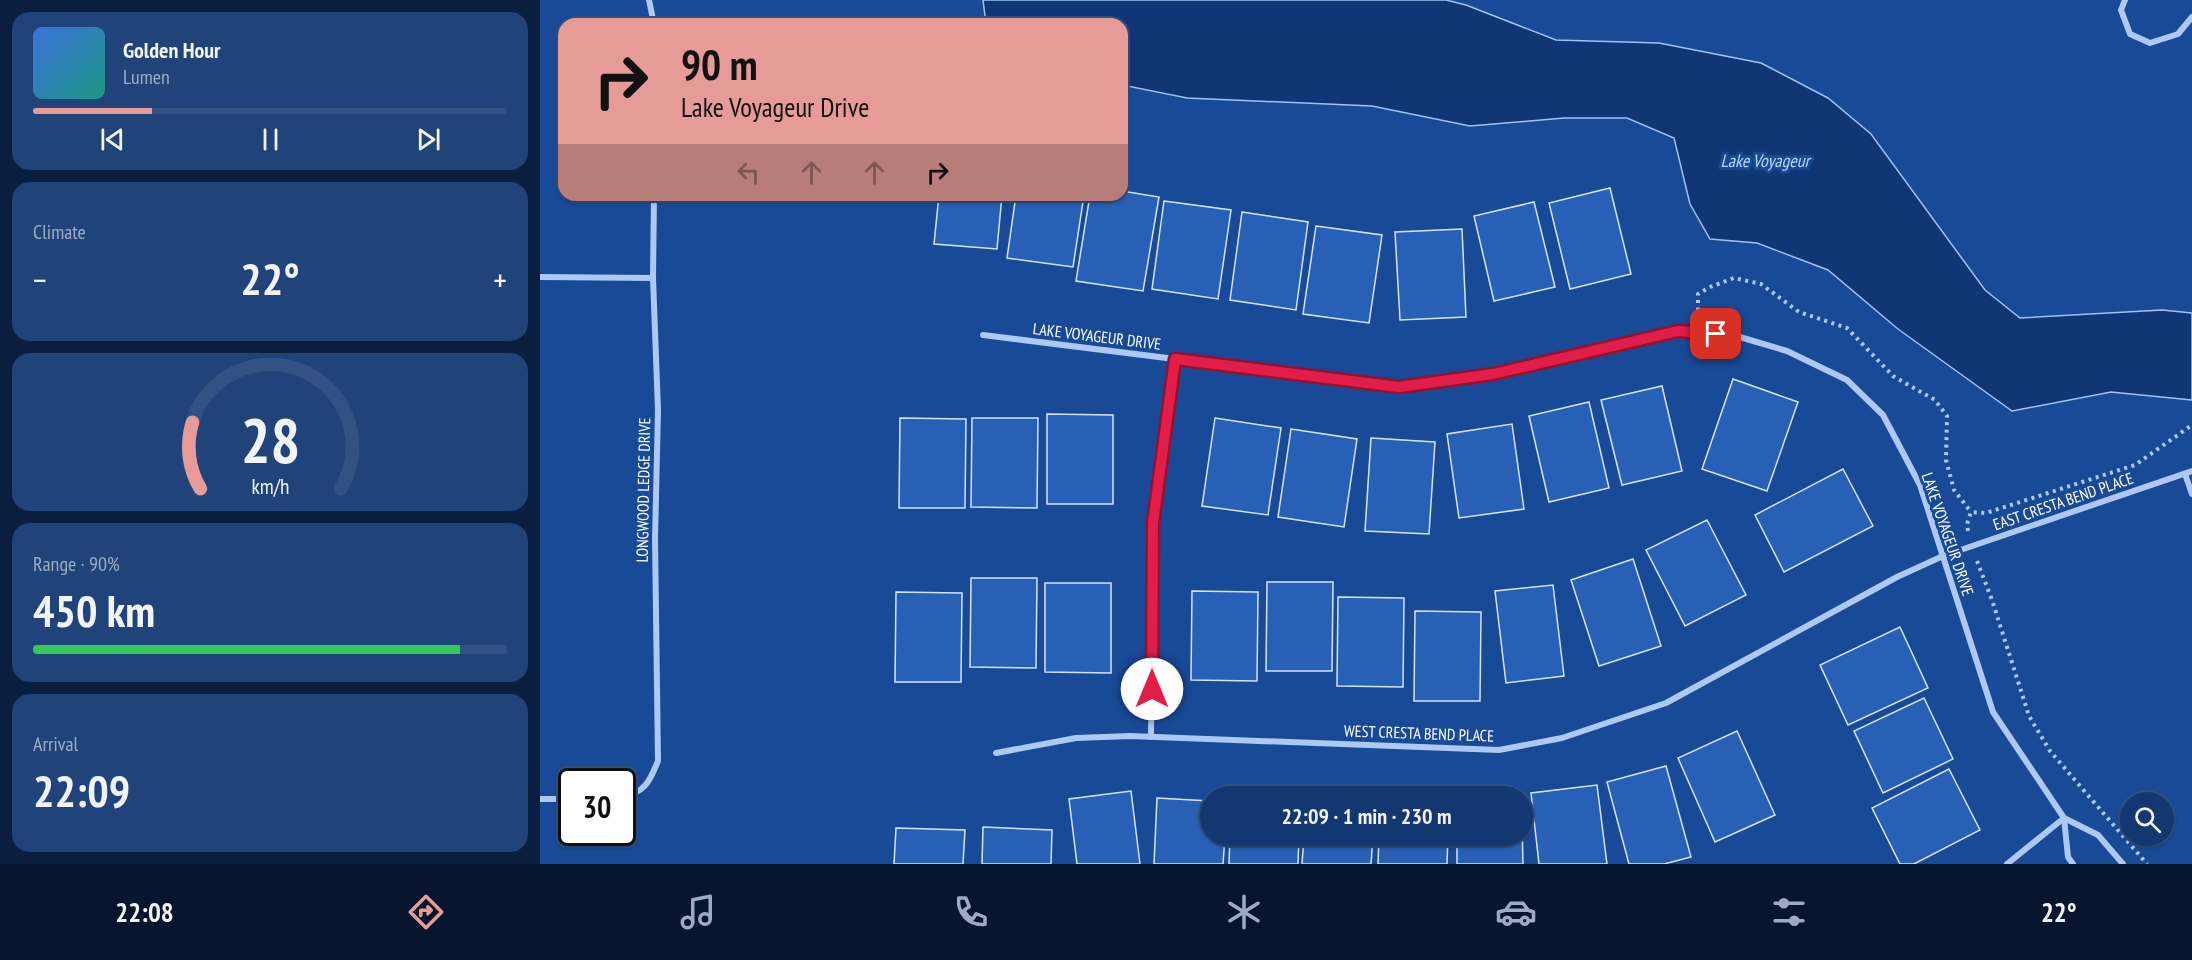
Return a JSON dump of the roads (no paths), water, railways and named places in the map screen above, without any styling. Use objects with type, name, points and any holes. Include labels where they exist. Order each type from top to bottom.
[{"type":"street","points":[[650,0],[653,18]]},
{"type":"street","points":[[2125,0],[2121,10],[2130,34],[2150,44],[2178,34],[2192,17]]},
{"type":"street","name":"LONGWOOD LEDGE DRIVE","points":[[636,791],[648,784],[658,761],[655,539],[658,410],[652,278],[654,201]]},
{"type":"street","points":[[540,277],[652,278]]},
{"type":"street","name":"LAKE VOYAGEUR DRIVE","points":[[984,335],[1399,387],[1493,374],[1678,331],[1733,335],[1787,351],[1847,380],[1883,415],[1920,486],[1993,712],[2064,818],[2068,858],[2073,864]]},
{"type":"street","points":[[1151,737],[1153,523],[1175,359]]},
{"type":"street","points":[[2189,473],[2192,494]]},
{"type":"street","name":"EAST CRESTA BEND PLACE","points":[[1943,556],[2189,473]]},
{"type":"street","name":"WEST CRESTA BEND PLACE","points":[[996,753],[1076,738],[1151,737],[1499,750],[1562,738],[1666,703],[1897,578],[1943,556]]},
{"type":"street","points":[[540,799],[558,799]]},
{"type":"street","points":[[2007,864],[2064,818]]},
{"type":"street","name":"LAKE VOYAGEUR DRIVE","points":[[2064,818],[2098,835],[2123,864]]},
{"type":"water","name":"Lake Voyageur","points":[[983,0],[1446,0],[1466,5],[1556,40],[1659,43],[1761,63],[1828,98],[1871,134],[1985,290],[2020,318],[2162,310],[2192,313],[2192,400],[2111,392],[2012,411],[1898,329],[1828,270],[1757,243],[1710,239],[1690,204],[1674,138],[1627,118],[1564,118],[1470,126],[1372,106],[1187,98],[1128,86],[1128,18],[985,18]]}]
